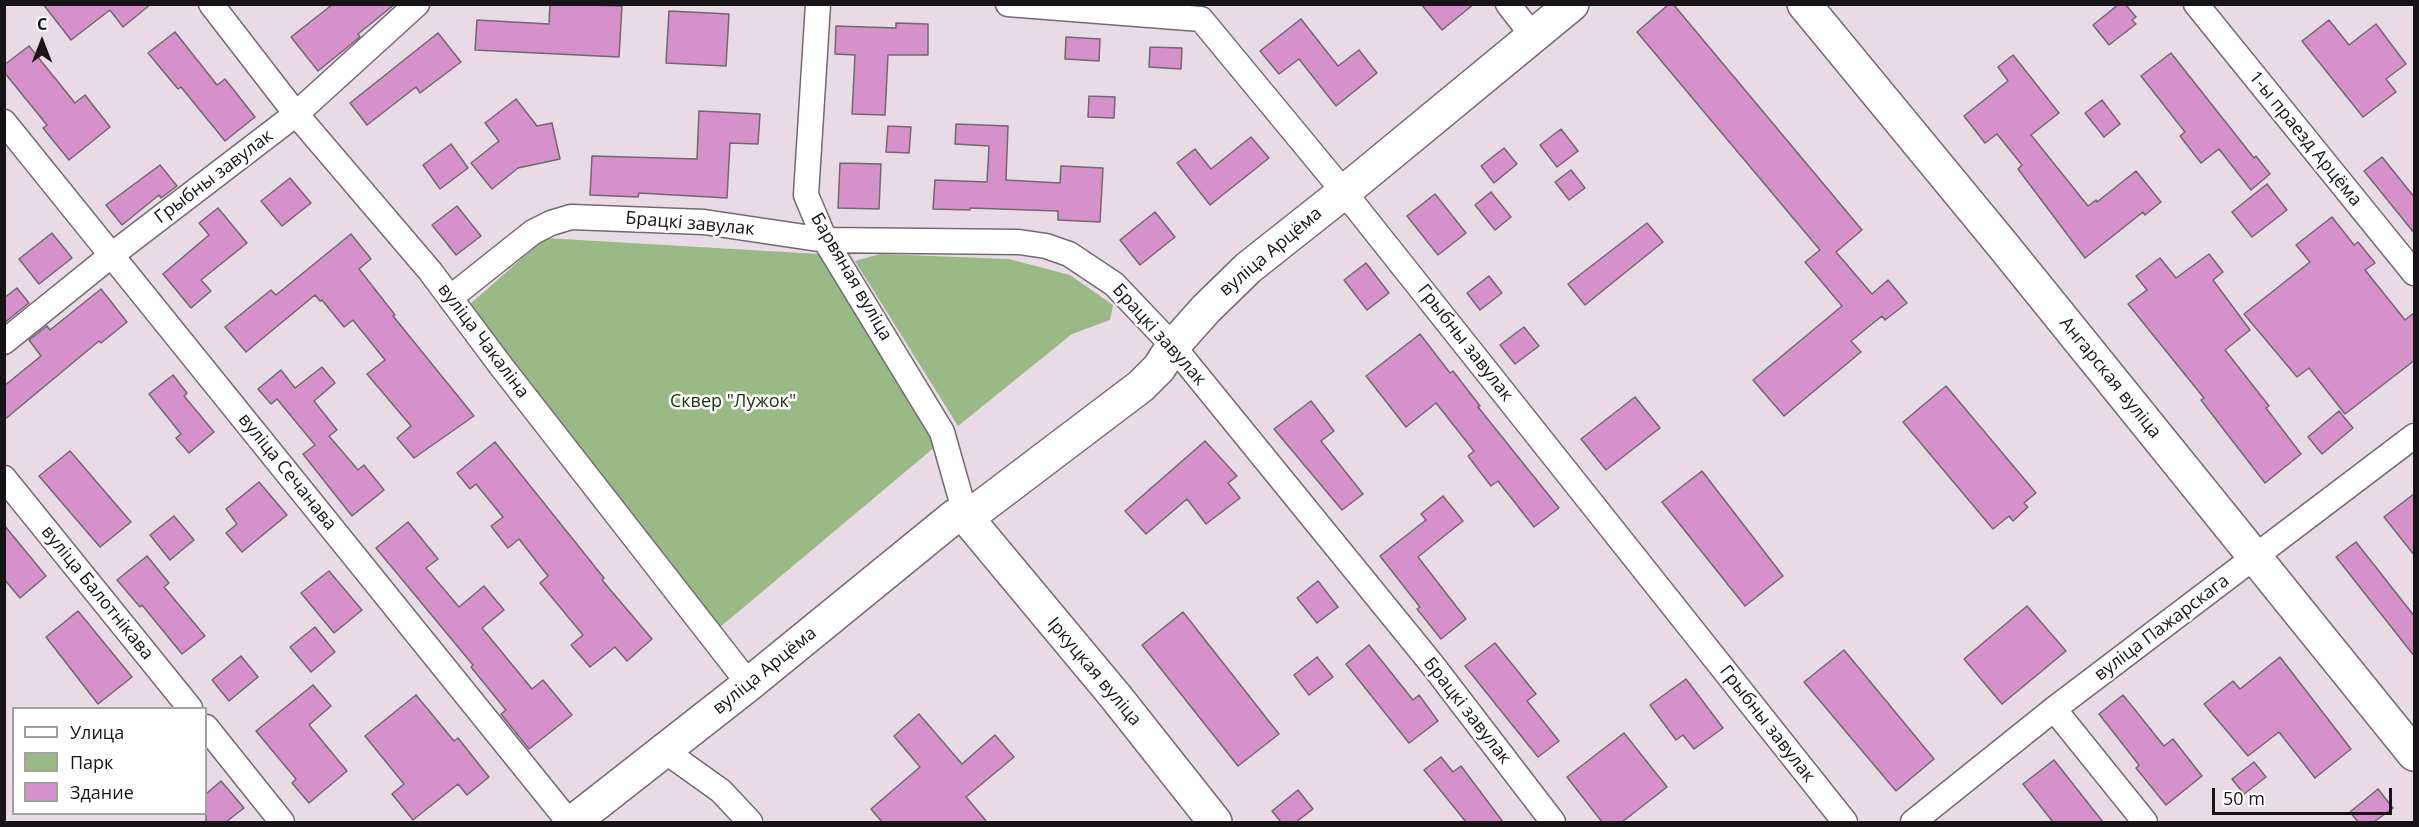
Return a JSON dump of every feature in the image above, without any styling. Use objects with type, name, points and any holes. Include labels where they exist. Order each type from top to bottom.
[{"type":"street","name":"вуліца Чакаліна","points":[[211,4],[297,114],[430,271],[749,684]]},
{"type":"street","name":"Грыбны завулак","points":[[4,342],[112,254],[297,114],[417,4]]},
{"type":"street","name":"Барвяная вуліца","points":[[818,4],[806,195],[825,240],[942,432],[967,511]]},
{"type":"street","name":"Грыбны завулак","points":[[1008,4],[1201,19],[1344,192],[1845,822]]},
{"type":"street","points":[[1508,4],[1532,35]]},
{"type":"street","name":"вуліца Арцёма","points":[[571,822],[665,752],[967,511],[1141,386],[1159,368],[1173,346],[1206,309],[1248,268],[1572,4]]},
{"type":"street","name":"Ангарская вуліца","points":[[1803,4],[2415,754]]},
{"type":"street","name":"1-ы праезд Арцёма","points":[[2196,4],[2415,273]]},
{"type":"street","name":"вуліца Сечанава","points":[[4,122],[571,822]]},
{"type":"street","name":"Брацкі завулак","points":[[450,298],[533,232],[570,217],[704,222],[825,240],[1019,242],[1046,246],[1069,254],[1114,284],[1173,346],[1431,663],[1553,822]]},
{"type":"street","name":"вуліца Пажарскага","points":[[1913,822],[2054,709],[2415,436]]},
{"type":"street","name":"вуліца Балотнікава","points":[[4,478],[189,707]]},
{"type":"street","name":"Іркуцкая вуліца","points":[[967,511],[1215,822]]},
{"type":"street","points":[[2054,709],[2145,822]]},
{"type":"street","points":[[207,728],[282,822]]},
{"type":"street","points":[[665,752],[721,791],[750,822]]},
{"type":"green space","name":"Сквер \"Лужок\"","points":[[545,238],[819,254],[936,446],[719,628],[469,305]]},
{"type":"green space","points":[[880,254],[1009,259],[1070,275],[1113,305],[1110,320],[1072,334],[958,426],[855,261]]},
{"type":"building","points":[[43,4],[151,4],[123,27],[110,10],[71,40]]},
{"type":"building","points":[[333,4],[395,4],[358,34],[360,37],[318,71],[291,37]]},
{"type":"building","points":[[550,4],[622,6],[619,57],[475,50],[477,20],[549,24]]},
{"type":"building","points":[[1421,4],[1474,4],[1442,30]]},
{"type":"building","points":[[1669,4],[1673,4],[1862,230],[1836,252],[1872,294],[1888,280],[1907,303],[1885,320],[1882,316],[1851,341],[1861,352],[1784,416],[1753,380],[1842,306],[1805,262],[1820,250],[1637,32]]},
{"type":"building","points":[[2119,4],[2125,4],[2136,17],[2132,20],[2136,24],[2109,45],[2093,25]]},
{"type":"building","points":[[669,11],[729,14],[726,66],[666,63]]},
{"type":"building","points":[[1301,19],[1338,66],[1359,50],[1377,73],[1336,106],[1299,59],[1279,74],[1260,51]]},
{"type":"building","points":[[2329,20],[2349,45],[2376,24],[2406,64],[2386,79],[2396,92],[2363,117],[2302,41]]},
{"type":"building","points":[[896,23],[928,24],[928,55],[888,55],[885,115],[852,114],[855,55],[835,54],[836,26],[896,28]]},
{"type":"building","points":[[175,32],[217,85],[225,79],[255,117],[225,141],[181,87],[178,89],[148,53]]},
{"type":"building","points":[[438,33],[461,62],[420,93],[416,87],[367,125],[350,103]]},
{"type":"building","points":[[1066,37],[1100,39],[1099,61],[1065,59]]},
{"type":"building","points":[[29,46],[75,103],[85,95],[110,127],[69,160],[43,128],[47,125],[4,72],[4,65]]},
{"type":"building","points":[[1150,47],[1182,48],[1181,69],[1149,67]]},
{"type":"building","points":[[2171,53],[2254,158],[2256,156],[2270,174],[2251,190],[2219,149],[2201,163],[2180,136],[2185,132],[2141,76]]},
{"type":"building","points":[[2013,55],[2059,113],[2031,135],[2088,206],[2096,200],[2097,202],[2136,171],[2161,202],[2145,215],[2143,212],[2085,258],[2018,169],[2022,165],[1997,134],[1985,143],[1964,116],[2008,81],[1998,67]]},
{"type":"building","points":[[1089,96],[1115,97],[1114,118],[1088,117]]},
{"type":"building","points":[[516,99],[537,126],[552,123],[560,159],[518,168],[492,189],[471,163],[499,141],[485,123]]},
{"type":"building","points":[[2102,100],[2120,124],[2104,137],[2085,113]]},
{"type":"building","points":[[699,111],[760,114],[758,144],[730,143],[727,198],[639,193],[638,197],[590,195],[592,156],[697,159]]},
{"type":"building","points":[[956,124],[1008,126],[1006,180],[1060,183],[1061,166],[1103,168],[1100,222],[1058,220],[1058,211],[933,209],[935,180],[987,182],[989,146],[955,144]]},
{"type":"building","points":[[888,126],[911,127],[909,153],[886,152]]},
{"type":"building","points":[[1561,129],[1578,151],[1557,167],[1540,145]]},
{"type":"building","points":[[1251,137],[1269,158],[1210,205],[1177,163],[1195,149],[1211,169]]},
{"type":"building","points":[[451,144],[468,168],[440,189],[423,165]]},
{"type":"building","points":[[1504,148],[1517,164],[1494,183],[1481,166]]},
{"type":"building","points":[[2382,157],[2415,198],[2415,234],[2364,171]]},
{"type":"building","points":[[840,163],[881,164],[879,209],[838,208]]},
{"type":"building","points":[[160,165],[177,186],[161,198],[159,195],[122,225],[106,205]]},
{"type":"building","points":[[1571,170],[1585,188],[1569,200],[1555,182]]},
{"type":"building","points":[[290,178],[311,203],[282,226],[261,201]]},
{"type":"building","points":[[2267,184],[2287,210],[2252,237],[2232,212]]},
{"type":"building","points":[[1491,192],[1511,217],[1495,230],[1475,205]]},
{"type":"building","points":[[1435,194],[1466,233],[1438,255],[1407,216]]},
{"type":"building","points":[[457,206],[481,236],[456,255],[432,225]]},
{"type":"building","points":[[218,208],[247,243],[201,280],[211,291],[191,308],[163,274],[209,235],[199,223]]},
{"type":"building","points":[[1155,212],[1175,237],[1140,265],[1120,240]]},
{"type":"building","points":[[2332,217],[2354,245],[2358,242],[2375,263],[2365,270],[2405,320],[2415,312],[2415,360],[2345,414],[2309,368],[2297,377],[2244,314],[2310,262],[2296,245]]},
{"type":"building","points":[[1647,223],[1663,242],[1585,305],[1568,284]]},
{"type":"building","points":[[52,233],[72,258],[39,284],[19,259]]},
{"type":"building","points":[[351,234],[371,259],[359,269],[395,315],[393,316],[474,416],[414,458],[397,438],[411,426],[367,374],[385,360],[353,320],[344,327],[322,300],[320,301],[315,295],[246,352],[225,327],[271,290],[276,295]]},
{"type":"building","points":[[2209,254],[2223,272],[2213,280],[2250,330],[2225,350],[2269,406],[2266,408],[2301,454],[2265,483],[2201,400],[2204,398],[2128,304],[2147,290],[2136,276],[2160,258],[2176,278]]},
{"type":"building","points":[[1366,263],[1389,293],[1367,310],[1344,280]]},
{"type":"building","points":[[1489,276],[1502,293],[1480,310],[1467,293]]},
{"type":"building","points":[[17,288],[29,303],[4,323],[4,298]]},
{"type":"building","points":[[101,289],[127,322],[101,343],[99,341],[4,420],[4,386],[41,356],[29,340],[47,326],[50,330]]},
{"type":"building","points":[[1524,327],[1539,346],[1515,364],[1500,345]]},
{"type":"building","points":[[1420,334],[1450,373],[1453,371],[1480,406],[1478,407],[1559,508],[1534,527],[1498,481],[1491,486],[1468,456],[1474,451],[1436,403],[1406,427],[1366,376]]},
{"type":"building","points":[[322,367],[335,383],[314,401],[337,430],[329,436],[358,470],[364,465],[384,490],[352,516],[303,454],[315,445],[277,399],[271,404],[258,389],[281,370],[295,388]]},
{"type":"building","points":[[173,375],[187,393],[184,396],[214,432],[189,453],[176,438],[181,434],[149,394]]},
{"type":"building","points":[[1946,386],[2036,493],[2024,503],[2028,507],[2013,521],[2009,516],[1993,529],[1903,422]]},
{"type":"building","points":[[1635,397],[1660,428],[1606,470],[1581,439]]},
{"type":"building","points":[[1311,401],[1334,431],[1321,441],[1363,494],[1342,510],[1274,429]]},
{"type":"building","points":[[2339,411],[2353,428],[2322,454],[2308,437]]},
{"type":"building","points":[[1205,441],[1237,476],[1228,483],[1240,498],[1206,524],[1187,499],[1146,534],[1125,511]]},
{"type":"building","points":[[495,442],[604,578],[602,580],[652,639],[627,661],[615,647],[590,667],[571,645],[583,635],[540,583],[548,576],[519,539],[508,548],[491,526],[503,517],[476,484],[470,489],[457,473]]},
{"type":"building","points":[[70,451],[131,522],[100,547],[39,476]]},
{"type":"building","points":[[1702,471],[1783,576],[1745,606],[1662,502]]},
{"type":"building","points":[[259,482],[287,515],[242,552],[226,533],[237,524],[226,509]]},
{"type":"building","points":[[2415,493],[2415,556],[2384,517]]},
{"type":"building","points":[[1443,496],[1463,521],[1418,557],[1466,619],[1441,639],[1417,609],[1420,607],[1380,556],[1426,520],[1421,514]]},
{"type":"building","points":[[174,516],[194,540],[170,560],[150,535]]},
{"type":"building","points":[[408,522],[438,559],[426,568],[459,607],[484,586],[504,610],[482,628],[532,689],[543,680],[572,715],[529,749],[501,714],[506,710],[471,667],[473,665],[376,548]]},
{"type":"building","points":[[4,525],[46,576],[20,598],[4,579]]},
{"type":"building","points":[[2356,542],[2415,617],[2415,657],[2336,557]]},
{"type":"building","points":[[147,556],[169,583],[164,587],[205,636],[182,654],[142,605],[140,607],[117,580]]},
{"type":"building","points":[[329,571],[362,610],[334,633],[301,593]]},
{"type":"building","points":[[1318,581],[1338,607],[1317,623],[1297,598]]},
{"type":"building","points":[[2027,606],[2066,651],[2002,704],[1964,659]]},
{"type":"building","points":[[78,611],[132,677],[98,704],[46,637]]},
{"type":"building","points":[[1183,612],[1279,734],[1238,766],[1142,645]]},
{"type":"building","points":[[315,627],[335,652],[311,672],[290,647]]},
{"type":"building","points":[[1495,643],[1536,694],[1527,701],[1559,741],[1538,757],[1465,666]]},
{"type":"building","points":[[1369,645],[1413,700],[1419,695],[1438,721],[1409,743],[1346,664]]},
{"type":"building","points":[[1844,650],[1934,759],[1896,791],[1804,682]]},
{"type":"building","points":[[241,656],[258,677],[229,701],[212,680]]},
{"type":"building","points":[[1317,657],[1333,677],[1309,695],[1294,675]]},
{"type":"building","points":[[2280,657],[2351,749],[2315,778],[2279,732],[2248,756],[2204,704],[2233,681],[2240,689]]},
{"type":"building","points":[[1686,679],[1723,728],[1694,749],[1683,735],[1676,740],[1650,705]]},
{"type":"building","points":[[313,685],[331,706],[309,725],[347,771],[309,803],[292,783],[296,779],[256,731]]},
{"type":"building","points":[[416,695],[454,741],[458,738],[489,777],[467,795],[458,784],[413,820],[392,794],[404,784],[365,736]]},
{"type":"building","points":[[2123,695],[2164,746],[2173,739],[2202,776],[2166,805],[2136,768],[2139,765],[2099,714]]},
{"type":"building","points":[[919,714],[962,764],[995,735],[1014,757],[966,797],[987,822],[882,822],[871,809],[920,767],[894,736]]},
{"type":"building","points":[[1624,733],[1667,787],[1622,822],[1602,822],[1567,777]]},
{"type":"building","points":[[1441,757],[1453,772],[1461,766],[1503,822],[1466,822],[1424,770]]},
{"type":"building","points":[[2054,760],[2103,822],[2053,822],[2023,784]]},
{"type":"building","points":[[2254,762],[2266,777],[2244,794],[2232,779]]},
{"type":"building","points":[[221,781],[244,808],[226,822],[206,822],[207,793]]},
{"type":"building","points":[[2378,789],[2393,808],[2374,822],[2358,822],[2350,812]]},
{"type":"building","points":[[1298,790],[1313,809],[1296,822],[1281,822],[1272,811]]}]
